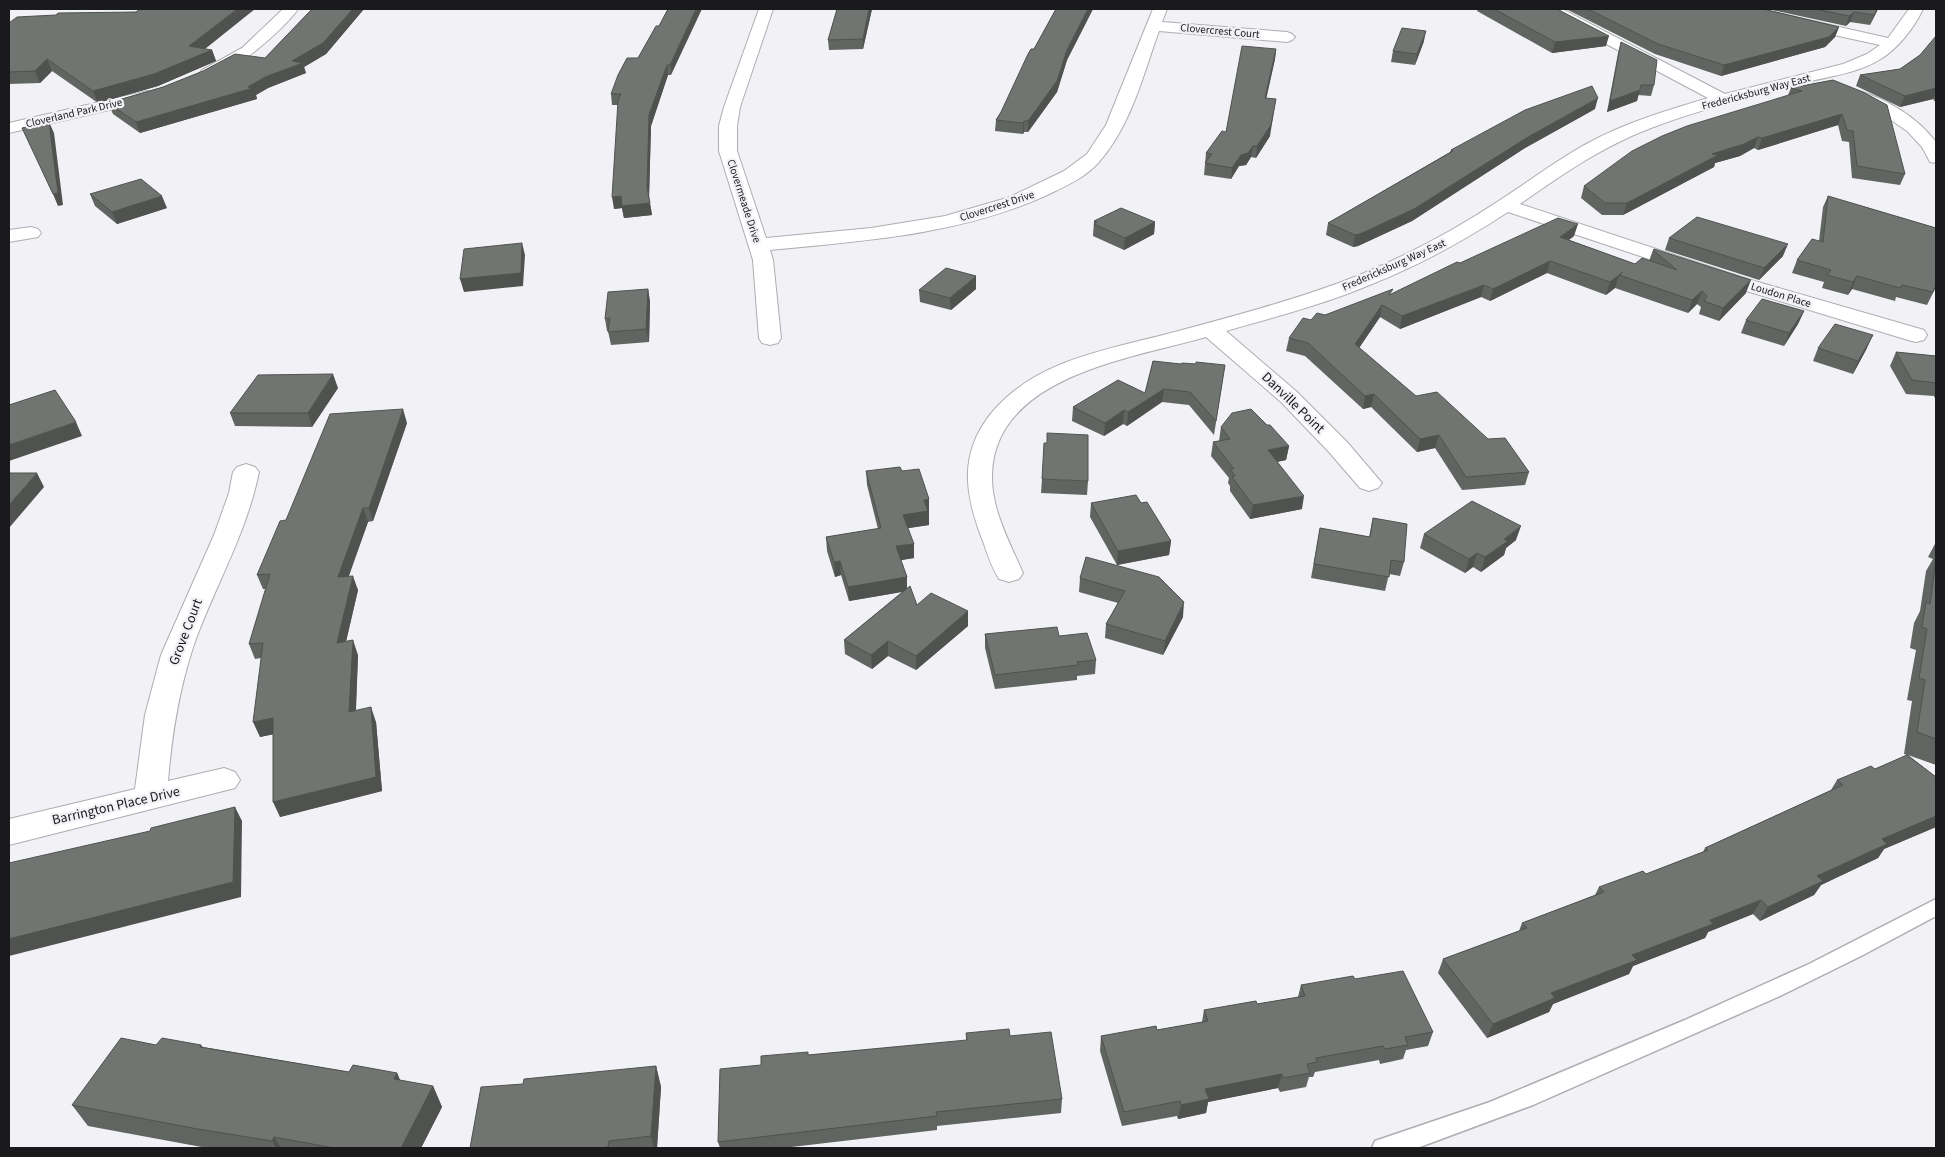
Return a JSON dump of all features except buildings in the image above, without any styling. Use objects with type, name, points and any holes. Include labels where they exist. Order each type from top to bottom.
[{"type":"street","points":[[192,80],[224,65],[248,50],[291,9]]},
{"type":"street","name":"Clovermeade Drive","points":[[766,9],[732,107],[728,126],[728,151],[736,182],[759,245],[765,275],[770,338]]},
{"type":"street","points":[[1551,9],[1724,100]]},
{"type":"street","points":[[1744,9],[1797,24],[1890,43]]},
{"type":"street","name":"Fredericksburg Way East","points":[[1010,573],[984,509],[978,474],[983,452],[1000,418],[1029,390],[1060,374],[1108,358],[1299,303],[1364,280],[1437,247],[1604,141],[1665,117],[1867,59],[1890,43],[1916,9]]},
{"type":"street","name":"Clovercrest Drive","points":[[759,245],[870,234],[938,223],[1004,206],[1060,181],[1088,163],[1106,141],[1115,125],[1157,17]]},
{"type":"street","name":"Clovercrest Court","points":[[1157,17],[1287,36]]},
{"type":"street","points":[[1812,76],[1875,104],[1910,124],[1930,146],[1936,158]]},
{"type":"street","name":"Cloverland Park Drive","points":[[9,128],[117,104],[162,91]]},
{"type":"street","name":"Loudon Place","points":[[1505,205],[1737,282],[1916,335]]},
{"type":"street","points":[[9,236],[31,233]]},
{"type":"street","name":"Danville Point","points":[[1210,329],[1289,397],[1369,483]]},
{"type":"street","name":"Grove Court","points":[[150,798],[155,739],[170,674],[194,609],[234,520],[243,493],[246,472]]},
{"type":"street","name":"Barrington Place Drive","points":[[9,832],[224,780]]},
{"type":"lane","points":[[1383,1148],[1489,1112],[1650,1045],[1787,984],[1874,941],[1936,906]]}]
